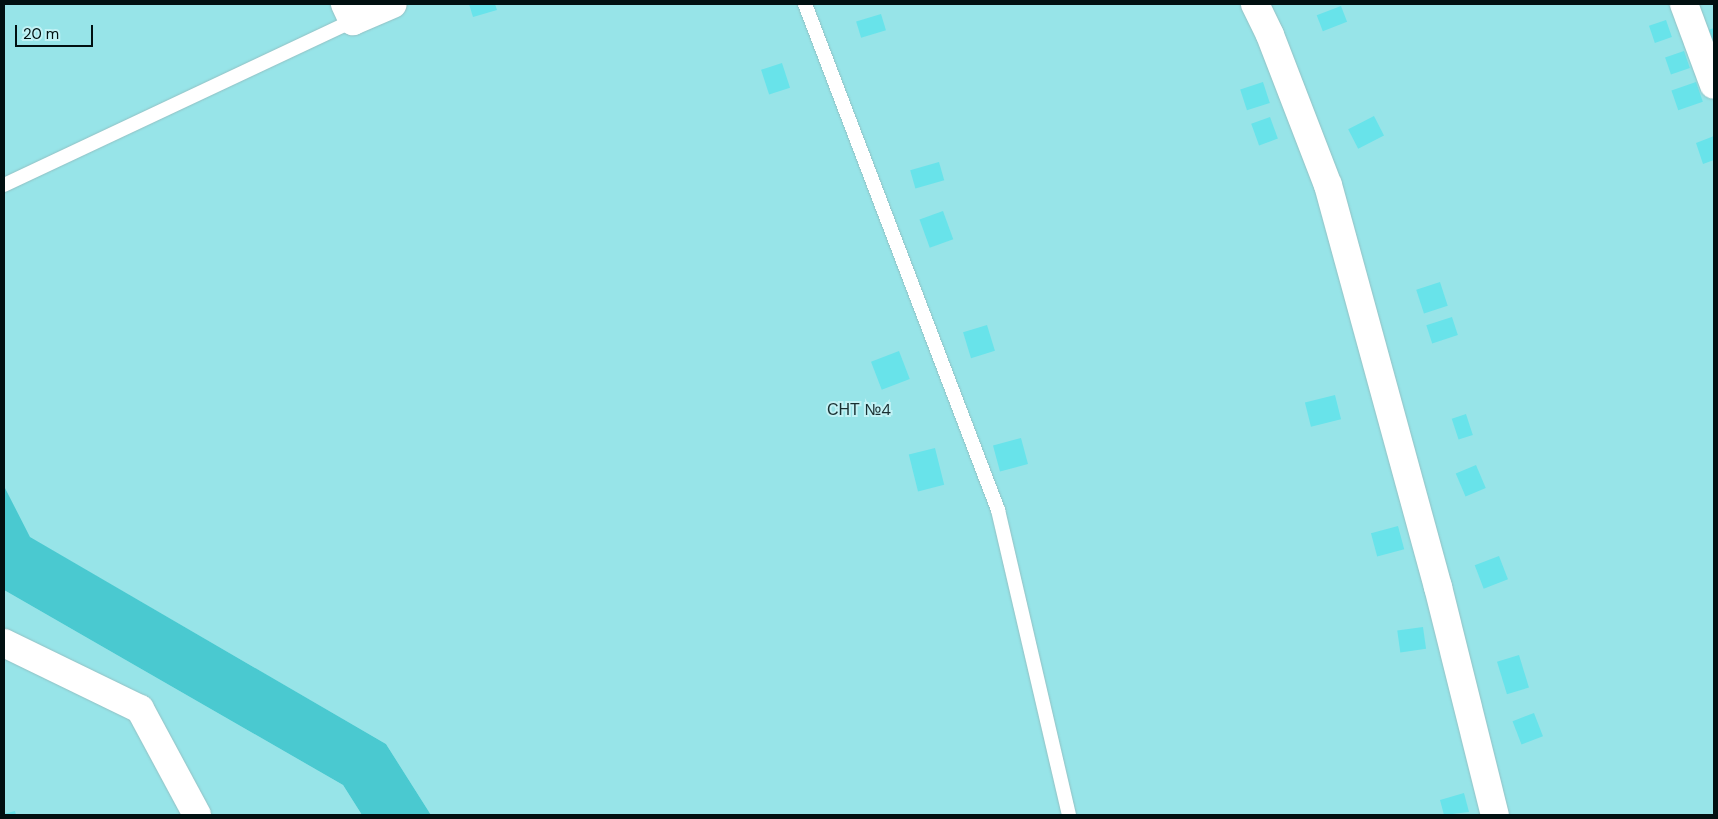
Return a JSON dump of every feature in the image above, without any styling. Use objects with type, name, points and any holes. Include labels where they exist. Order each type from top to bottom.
[{"type":"street","points":[[349,12],[393,4]]},
{"type":"street","points":[[1255,4],[1270,35],[1328,185],[1435,577],[1495,815]]},
{"type":"street","points":[[1684,4],[1714,85]]},
{"type":"street","points":[[4,643],[140,709],[197,815]]},
{"type":"lane","points":[[804,4],[998,510],[1069,815]]},
{"type":"lane","points":[[4,185],[349,12]]},
{"type":"green space","name":"СНТ №4","points":[[4,4],[1714,4],[1714,815],[431,815],[386,744],[29,537],[4,486]]},
{"type":"green space","points":[[4,590],[343,785],[362,815],[4,815]]},
{"type":"shaded area","points":[[4,486],[30,537],[386,744],[431,815],[362,815],[343,785],[4,590]]},
{"type":"building","points":[[469,4],[495,4],[497,10],[473,17]]},
{"type":"building","points":[[1341,6],[1347,22],[1323,31],[1317,15]]},
{"type":"building","points":[[881,14],[886,30],[861,38],[856,22]]},
{"type":"building","points":[[1666,20],[1672,37],[1655,43],[1649,26]]},
{"type":"building","points":[[1714,28],[1714,49],[1705,31]]},
{"type":"building","points":[[1684,51],[1690,68],[1671,75],[1665,58]]},
{"type":"building","points":[[782,63],[790,88],[769,95],[761,70]]},
{"type":"building","points":[[1263,82],[1270,103],[1247,110],[1240,89]]},
{"type":"building","points":[[1696,82],[1703,102],[1678,110],[1671,90]]},
{"type":"building","points":[[1374,116],[1384,136],[1358,149],[1348,129]]},
{"type":"building","points":[[1270,117],[1278,139],[1259,145],[1251,124]]},
{"type":"building","points":[[1714,136],[1714,160],[1703,164],[1696,143]]},
{"type":"building","points":[[939,162],[944,180],[915,189],[910,170]]},
{"type":"building","points":[[943,211],[953,239],[930,248],[920,220]]},
{"type":"building","points":[[1440,282],[1448,306],[1424,314],[1416,290]]},
{"type":"building","points":[[1452,317],[1458,335],[1432,343],[1426,325]]},
{"type":"building","points":[[987,325],[995,351],[971,358],[963,332]]},
{"type":"building","points":[[899,351],[910,379],[882,390],[871,362]]},
{"type":"building","points":[[1335,395],[1341,419],[1311,427],[1305,402]]},
{"type":"building","points":[[1466,414],[1473,435],[1459,440],[1452,419]]},
{"type":"building","points":[[1021,438],[1028,464],[1000,472],[993,446]]},
{"type":"building","points":[[935,448],[944,485],[918,491],[909,455]]},
{"type":"building","points":[[1476,465],[1486,488],[1466,497],[1456,474]]},
{"type":"building","points":[[1398,526],[1404,549],[1377,556],[1371,533]]},
{"type":"building","points":[[1499,556],[1508,579],[1484,589],[1475,565]]},
{"type":"building","points":[[1423,627],[1426,649],[1400,652],[1397,631]]},
{"type":"building","points":[[1519,655],[1529,688],[1507,694],[1497,662]]},
{"type":"building","points":[[1534,713],[1543,736],[1521,745],[1513,721]]},
{"type":"building","points":[[1464,793],[1469,812],[1444,815],[1440,800]]},
{"type":"building","points":[[15,811],[16,815],[4,815],[4,814]]}]
